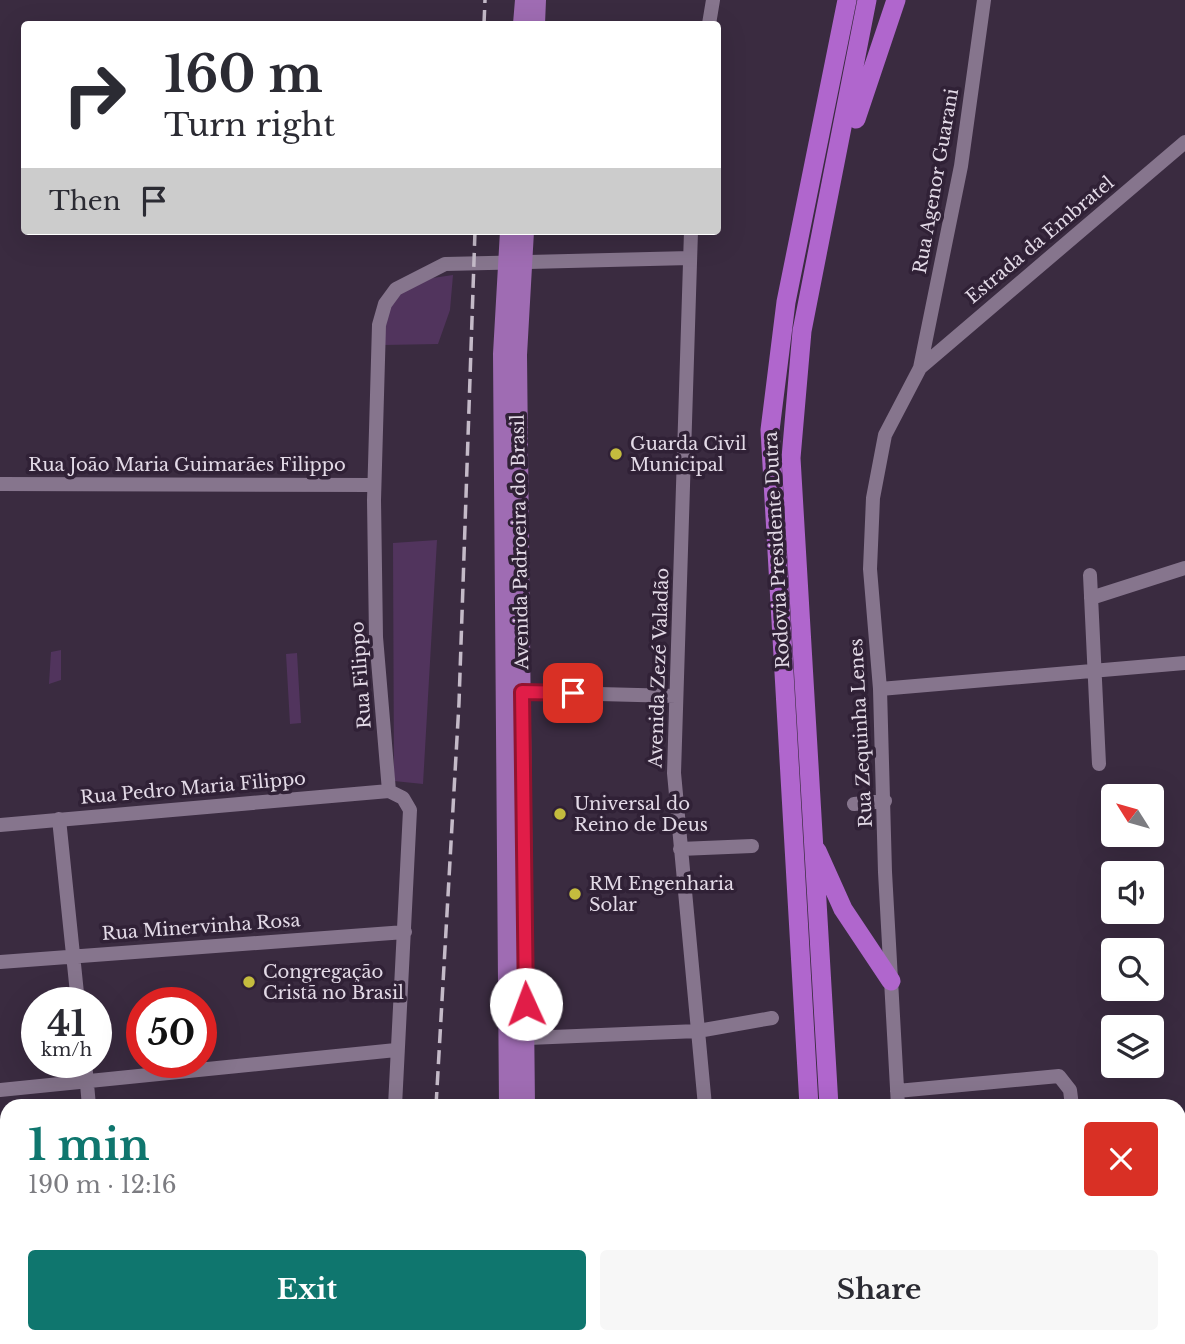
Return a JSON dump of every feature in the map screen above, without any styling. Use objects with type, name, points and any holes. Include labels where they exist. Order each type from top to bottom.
[{"type":"highway","name":"Rodovia Presidente Dutra","points":[[829,1099],[791,458],[802,331],[830,200],[867,0]]},
{"type":"highway","points":[[830,200],[896,0]]},
{"type":"highway","name":"Rodovia Presidente Dutra","points":[[809,1099],[770,429],[786,302],[846,4]]},
{"type":"highway","points":[[812,841],[843,909],[891,981]]},
{"type":"main road","points":[[522,21],[524,0]]},
{"type":"main road","points":[[536,21],[537,0]]},
{"type":"main road","name":"Avenida Padroeira do Brasil","points":[[508,1099],[507,709],[502,354],[509,235]]},
{"type":"main road","name":"Avenida Padroeira do Brasil","points":[[525,235],[518,355],[526,1099]]},
{"type":"main road","points":[[506,1032],[515,1021],[527,1031]]},
{"type":"street","points":[[710,21],[713,0]]},
{"type":"street","name":"Rua Agenor Guarani","points":[[920,368],[961,166],[984,0]]},
{"type":"street","name":"Estrada da Embratel","points":[[920,368],[1185,142]]},
{"type":"street","name":"Avenida Zezé Valadão","points":[[691,235],[674,773],[704,1099]]},
{"type":"street","name":"Rua Filippo","points":[[389,791],[376,637],[374,485],[379,325],[385,304],[405,282],[445,264],[690,258]]},
{"type":"street","name":"Rua Zequinha Lenes","points":[[898,1099],[885,872],[880,689],[870,569],[873,498],[885,435],[920,368]]},
{"type":"street","name":"Rua João Maria Guimarães Filippo","points":[[0,484],[374,485]]},
{"type":"street","points":[[1091,598],[1185,568]]},
{"type":"street","points":[[1090,575],[1099,764]]},
{"type":"street","points":[[880,689],[1185,663]]},
{"type":"street","points":[[522,692],[676,696]]},
{"type":"street","points":[[389,791],[403,798],[410,810],[395,1099]]},
{"type":"street","name":"Rua Pedro Maria Filippo","points":[[0,825],[389,791]]},
{"type":"street","points":[[854,804],[885,801]]},
{"type":"street","points":[[59,819],[76,987]]},
{"type":"street","points":[[680,849],[752,846]]},
{"type":"street","name":"Rua Minervinha Rosa","points":[[0,962],[405,932]]},
{"type":"street","points":[[527,1031],[698,1031],[772,1018]]},
{"type":"street","points":[[0,1090],[396,1050]]},
{"type":"street","points":[[898,1099],[1059,1076],[1070,1090],[1071,1099]]},
{"type":"street","points":[[87,1078],[89,1099]]},
{"type":"shaded area","points":[[453,275],[450,310],[438,344],[383,345],[389,305],[412,281]]},
{"type":"shaded area","points":[[437,540],[423,784],[394,781],[393,543]]},
{"type":"shaded area","points":[[61,650],[61,680],[49,684],[51,652]]},
{"type":"shaded area","points":[[297,653],[301,723],[290,724],[286,654]]},
{"type":"railway","points":[[484,21],[485,0]]},
{"type":"railway","points":[[436,1099],[459,703],[475,235]]},
{"type":"place","name":"Guarda Civil Municipal","points":[[616,454]]},
{"type":"place","name":"Universal do Reino de Deus","points":[[560,814]]},
{"type":"place","name":"RM Engenharia Solar","points":[[575,894]]},
{"type":"place","name":"Congregação Cristã no Brasil","points":[[249,982]]},
{"type":"route","points":[[526,1004],[522,692],[573,693]]}]
